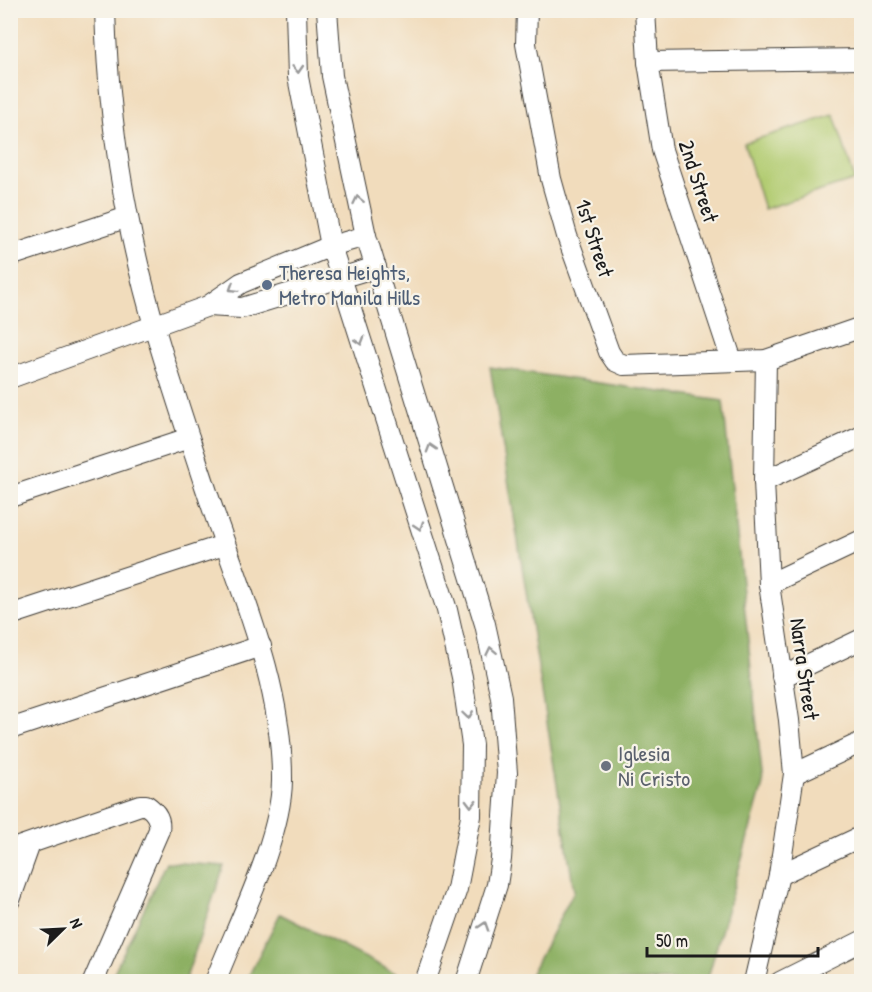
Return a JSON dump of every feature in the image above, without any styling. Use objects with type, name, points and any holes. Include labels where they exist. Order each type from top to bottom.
[{"type":"street","points":[[105,10],[106,55],[128,217],[155,326],[224,544],[261,646],[280,726],[280,806],[273,834],[215,981]]},
{"type":"street","points":[[296,10],[298,77],[331,246],[447,610],[462,677],[472,745],[471,816],[459,879],[425,981]]},
{"type":"street","points":[[327,10],[332,76],[366,236],[486,624],[501,697],[507,773],[501,859],[497,885],[466,981]]},
{"type":"street","name":"1st Street","points":[[527,10],[526,44],[551,179],[567,236],[612,357],[624,365],[766,360],[861,327]]},
{"type":"street","name":"2nd Street","points":[[645,10],[648,62],[662,150],[732,361]]},
{"type":"street","points":[[648,62],[861,59]]},
{"type":"street","points":[[10,256],[128,217]]},
{"type":"street","points":[[10,378],[208,306],[241,282],[331,246],[366,236]]},
{"type":"street","points":[[208,306],[242,308],[376,267]]},
{"type":"street","name":"Narra Street","points":[[754,981],[779,875],[794,774],[789,720],[769,584],[764,481],[766,360]]},
{"type":"street","points":[[764,481],[861,436]]},
{"type":"street","points":[[10,497],[189,438]]},
{"type":"street","points":[[769,584],[861,540]]},
{"type":"street","points":[[10,615],[224,544]]},
{"type":"street","points":[[782,677],[861,639]]},
{"type":"street","points":[[10,729],[261,646]]},
{"type":"street","points":[[794,774],[861,742]]},
{"type":"street","points":[[10,850],[140,805],[146,805],[157,815],[160,823],[159,830],[93,981]]},
{"type":"street","points":[[779,875],[861,836]]},
{"type":"street","points":[[10,900],[30,844]]},
{"type":"street","points":[[780,981],[861,941]]},
{"type":"green space","points":[[834,115],[855,180],[764,209],[744,143]]},
{"type":"green space","points":[[490,367],[723,401],[763,784],[707,981],[527,981],[574,891]]},
{"type":"green space","points":[[166,862],[224,866],[185,981],[110,981]]},
{"type":"green space","points":[[280,914],[401,976],[399,981],[246,981]]},
{"type":"place","name":"Theresa Heights, Metro Manila Hills","points":[[267,285]]},
{"type":"place","name":"Iglesia Ni Cristo","points":[[606,766]]}]
